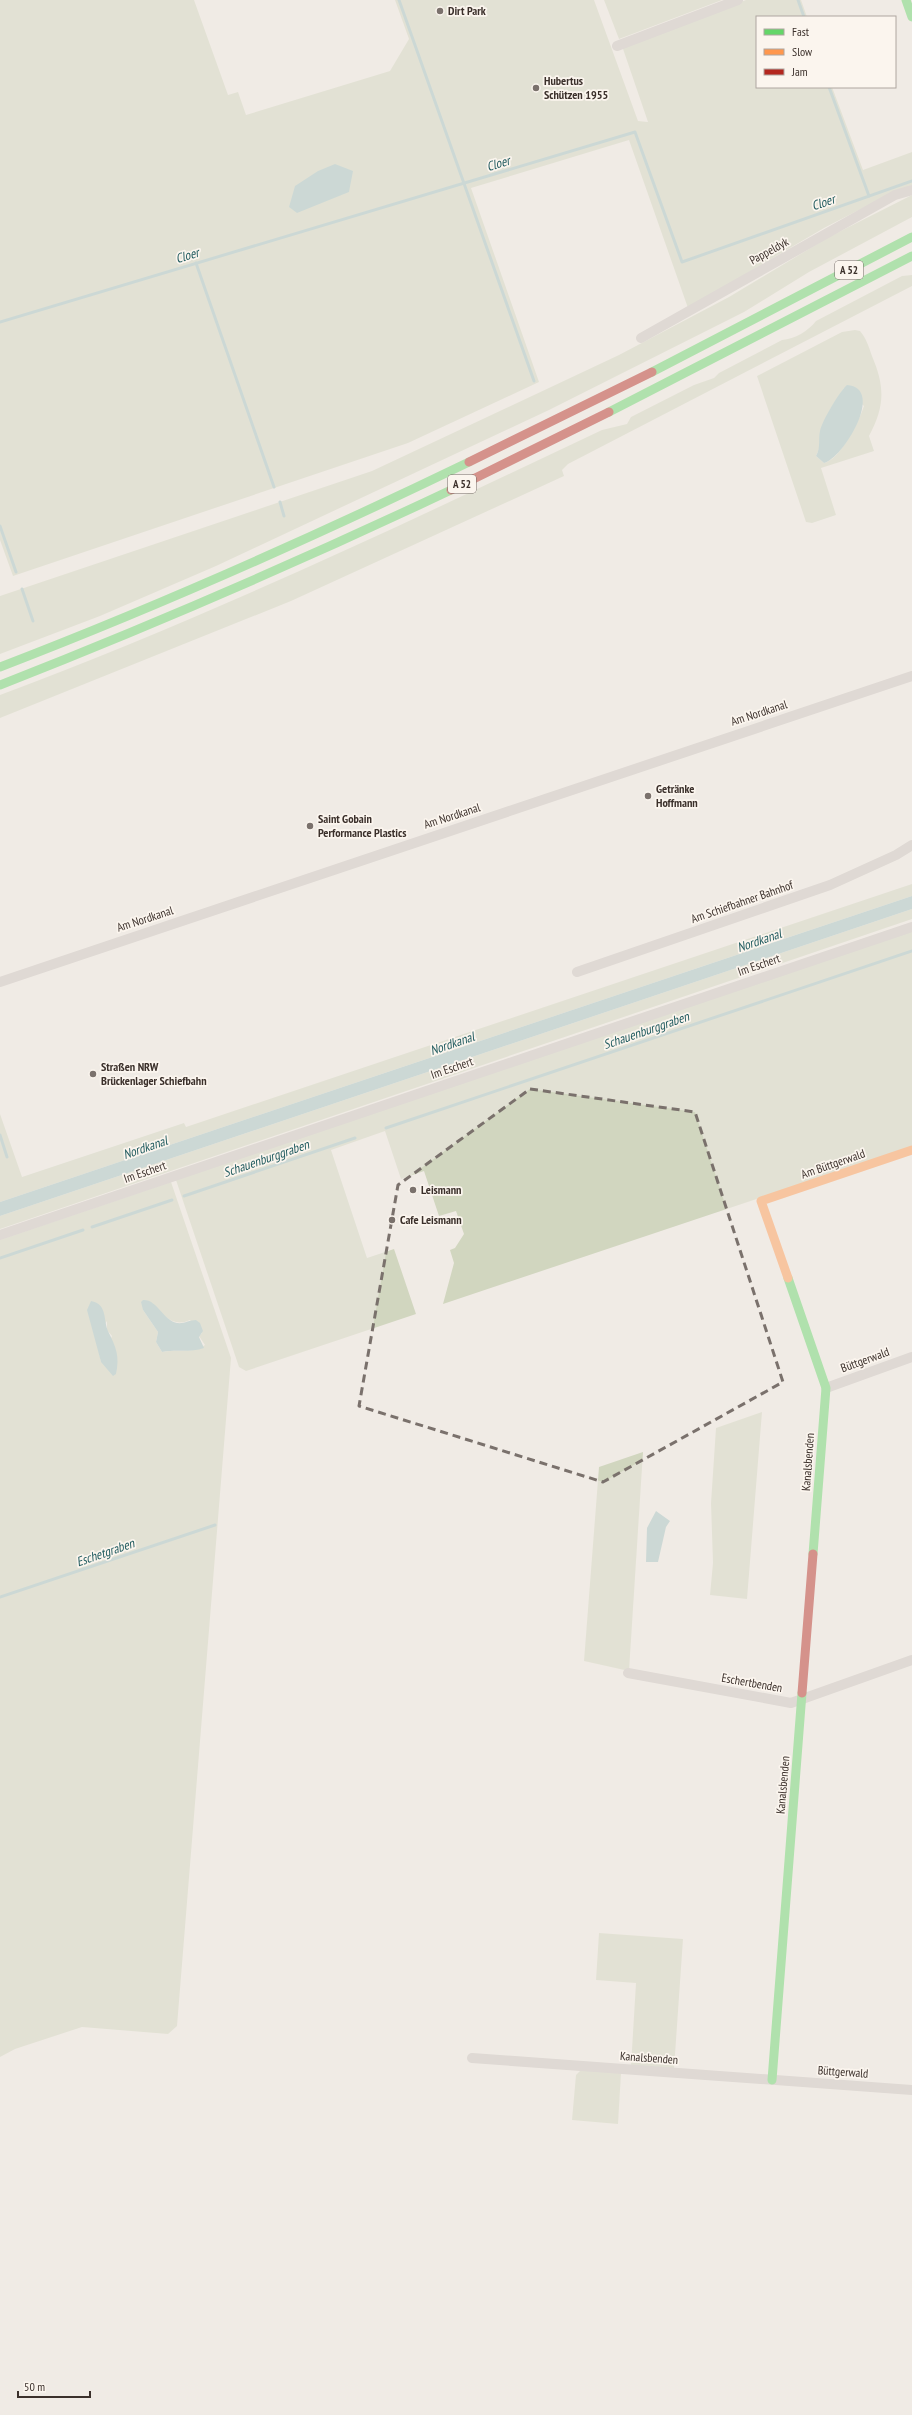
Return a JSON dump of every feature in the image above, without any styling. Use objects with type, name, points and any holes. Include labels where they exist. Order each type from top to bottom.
[{"type":"main road","points":[[906,0],[912,17]]},
{"type":"main road","name":"A 52","points":[[0,668],[213,580],[502,447],[779,307],[912,237]]},
{"type":"main road","name":"A 52","points":[[0,685],[212,599],[352,536],[508,462],[655,389],[912,256]]},
{"type":"main road","name":"Am Büttgerwald","points":[[761,1201],[912,1150]]},
{"type":"main road","name":"Kanalsbenden","points":[[761,1201],[826,1388],[803,1700],[772,2080]]},
{"type":"street","points":[[617,46],[738,0]]},
{"type":"street","name":"Pappeldyk","points":[[641,338],[895,196],[912,190]]},
{"type":"street","name":"Am Nordkanal","points":[[0,982],[912,676]]},
{"type":"street","name":"Am Schiefbahner Bahnhof","points":[[577,972],[830,886],[896,855],[912,845]]},
{"type":"street","name":"Im Eschert","points":[[0,1235],[912,927]]},
{"type":"street","name":"Büttgerwald","points":[[826,1388],[912,1357]]},
{"type":"street","name":"Eschertbenden","points":[[628,1673],[791,1704],[912,1660]]},
{"type":"street","name":"Kanalsbenden","points":[[472,2058],[772,2080]]},
{"type":"street","name":"Büttgerwald","points":[[772,2080],[912,2090]]},
{"type":"highlighted area","points":[[530,1089],[695,1112],[783,1382],[603,1482],[359,1406],[398,1185]]},
{"type":"green space","points":[[0,0],[194,0],[228,95],[238,92],[246,115],[390,71],[409,39],[395,0],[594,0],[638,121],[648,122],[622,46],[746,0],[801,0],[807,16],[756,16],[756,88],[832,88],[863,170],[912,152],[912,185],[886,196],[824,228],[688,308],[629,140],[471,188],[539,382],[408,443],[13,576],[0,540]]},
{"type":"green space","points":[[604,0],[722,0],[619,39]]},
{"type":"green space","points":[[912,195],[912,217],[809,272],[744,312],[549,410],[216,566],[100,616],[0,654],[0,596],[372,471],[619,355],[729,297],[829,237]]},
{"type":"green space","points":[[912,275],[912,286],[568,464],[562,470],[564,476],[291,601],[0,718],[0,695],[229,602],[379,535],[602,430],[627,424],[631,417],[694,385],[714,378],[719,373],[782,340],[801,334],[816,321],[902,276]]},
{"type":"green space","points":[[855,330],[860,331],[867,343],[879,377],[881,387],[880,406],[878,415],[869,436],[874,451],[821,468],[836,515],[812,523],[806,522],[757,376],[842,332]],"holes":[[[844,388],[864,406],[858,421],[842,448],[836,455],[824,463],[816,456],[823,425],[831,408]]]},
{"type":"green space","points":[[912,884],[912,896],[0,1202],[0,1114],[22,1177],[184,1123],[186,1127]]},
{"type":"green space","points":[[912,909],[912,919],[0,1229],[0,1216]]},
{"type":"green space","points":[[912,931],[912,1147],[443,1304],[454,1263],[450,1250],[455,1248],[464,1234],[456,1211],[439,1216],[424,1171],[401,1179],[385,1131],[331,1150],[367,1258],[394,1249],[416,1314],[246,1371],[239,1367],[176,1180]]},
{"type":"green space","points":[[171,1182],[231,1358],[177,2026],[168,2034],[82,2027],[15,2049],[0,2057],[0,1240]],"holes":[[[152,1303],[164,1316],[173,1321],[184,1322],[190,1320],[202,1333],[199,1336],[205,1345],[200,1348],[190,1350],[162,1352],[156,1342],[158,1332],[143,1310]],[[107,1321],[107,1330],[112,1336],[101,1362],[96,1337]]]},
{"type":"green space","points":[[762,1412],[747,1599],[710,1595],[713,1563],[711,1503],[716,1428]]},
{"type":"green space","points":[[643,1452],[629,1671],[584,1661],[599,1467]]},
{"type":"green space","points":[[599,1933],[683,1939],[674,2069],[631,2066],[636,1983],[596,1980]]},
{"type":"green space","points":[[581,2070],[621,2073],[618,2124],[572,2120],[576,2075]]},
{"type":"water","points":[[335,164],[353,171],[349,192],[297,213],[289,207],[295,186],[318,171]]},
{"type":"water","points":[[847,385],[858,389],[863,398],[862,410],[857,424],[841,450],[832,459],[824,463],[816,456],[820,431],[831,407]]},
{"type":"water","points":[[912,896],[912,909],[0,1216],[0,1202]]},
{"type":"water","points":[[143,1300],[152,1303],[172,1321],[180,1323],[196,1320],[200,1323],[203,1331],[199,1337],[204,1348],[162,1352],[156,1342],[158,1332],[143,1310],[141,1302]]},
{"type":"water","points":[[91,1301],[103,1309],[107,1327],[115,1347],[118,1362],[116,1374],[113,1376],[101,1362],[87,1310]]},
{"type":"water","points":[[656,1511],[670,1521],[666,1527],[658,1562],[646,1562],[647,1528]]},
{"type":"waterway","points":[[399,0],[534,381]]},
{"type":"waterway","points":[[798,0],[804,16]]},
{"type":"waterway","points":[[829,88],[869,196]]},
{"type":"waterway","name":"Cloer","points":[[0,322],[635,132],[682,262],[912,181]]},
{"type":"waterway","points":[[196,263],[274,487]]},
{"type":"waterway","points":[[280,502],[284,516]]},
{"type":"waterway","points":[[0,526],[16,572]]},
{"type":"waterway","points":[[22,589],[33,621]]},
{"type":"waterway","name":"Schauenburggraben","points":[[386,1128],[912,951]]},
{"type":"waterway","points":[[0,1135],[7,1157]]},
{"type":"waterway","name":"Schauenburggraben","points":[[184,1196],[355,1138]]},
{"type":"waterway","name":"Schauenburggraben","points":[[92,1227],[172,1200]]},
{"type":"waterway","name":"Schauenburggraben","points":[[0,1258],[83,1230]]},
{"type":"waterway","name":"Eschetgraben","points":[[0,1597],[215,1525]]},
{"type":"traffic: fast","points":[[906,0],[912,17]]},
{"type":"traffic: fast","points":[[652,372],[912,237]]},
{"type":"traffic: fast","points":[[609,412],[912,256]]},
{"type":"traffic: fast","points":[[0,667],[178,595],[354,517],[469,462]]},
{"type":"traffic: fast","points":[[0,685],[227,591],[340,542],[451,490]]},
{"type":"traffic: fast","points":[[788,1278],[826,1388],[813,1554]]},
{"type":"traffic: fast","points":[[772,2080],[802,1693]]},
{"type":"traffic: slow","points":[[788,1278],[761,1201],[912,1150]]},
{"type":"traffic: jam","points":[[469,462],[652,372]]},
{"type":"traffic: jam","points":[[451,490],[609,412]]},
{"type":"traffic: jam","points":[[802,1693],[813,1554]]},
{"type":"place","name":"Dirt Park","points":[[440,11]]},
{"type":"place","name":"Hubertus Schützen 1955","points":[[536,88]]},
{"type":"place","name":"Getränke Hoffmann","points":[[648,796]]},
{"type":"place","name":"Saint Gobain Performance Plastics","points":[[310,826]]},
{"type":"place","name":"Straßen NRW Brückenlager Schiefbahn","points":[[93,1074]]},
{"type":"place","name":"Leismann","points":[[413,1190]]},
{"type":"place","name":"Cafe Leismann","points":[[392,1220]]},
{"type":"water label","name":"Nordkanal","points":[[759,940]]},
{"type":"water label","name":"Nordkanal","points":[[452,1043]]},
{"type":"water label","name":"Nordkanal","points":[[145,1147]]}]
